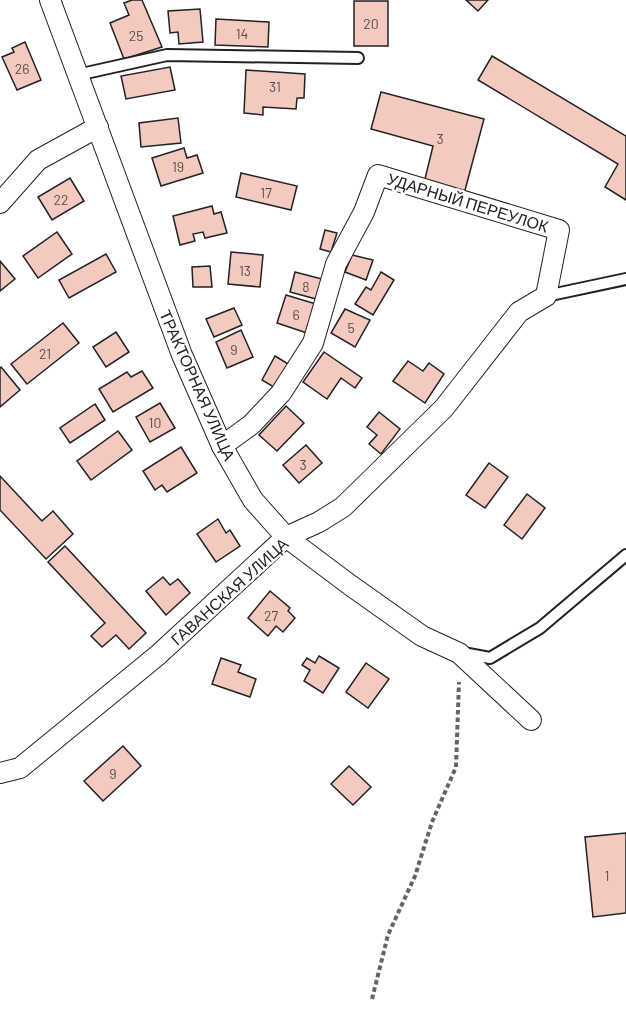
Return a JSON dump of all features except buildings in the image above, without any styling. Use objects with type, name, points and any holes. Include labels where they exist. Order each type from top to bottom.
[{"type":"street","name":"ТРАКТОРНАЯ УЛИЦА","points":[[50,0],[182,355],[222,446],[253,500],[286,537],[422,636],[459,653],[531,720]]},
{"type":"street","points":[[0,203],[38,160],[98,127]]},
{"type":"street","name":"УДАРНЫЙ ПЕРЕУЛОК","points":[[222,446],[252,424],[281,393],[313,343],[336,264],[364,212],[378,175],[559,230],[546,296]]},
{"type":"street","name":"ГАВАНСКАЯ УЛИЦА","points":[[0,773],[21,768],[158,655],[286,537],[319,522],[344,507],[444,408],[519,312],[546,296]]},
{"type":"lane","points":[[77,75],[113,65],[167,55],[358,58]]},
{"type":"lane","points":[[546,296],[626,279]]},
{"type":"lane","points":[[459,653],[490,658],[540,628],[626,555]]},
{"type":"path","points":[[372,999],[388,935],[415,876],[432,822],[456,767],[459,653]]}]
